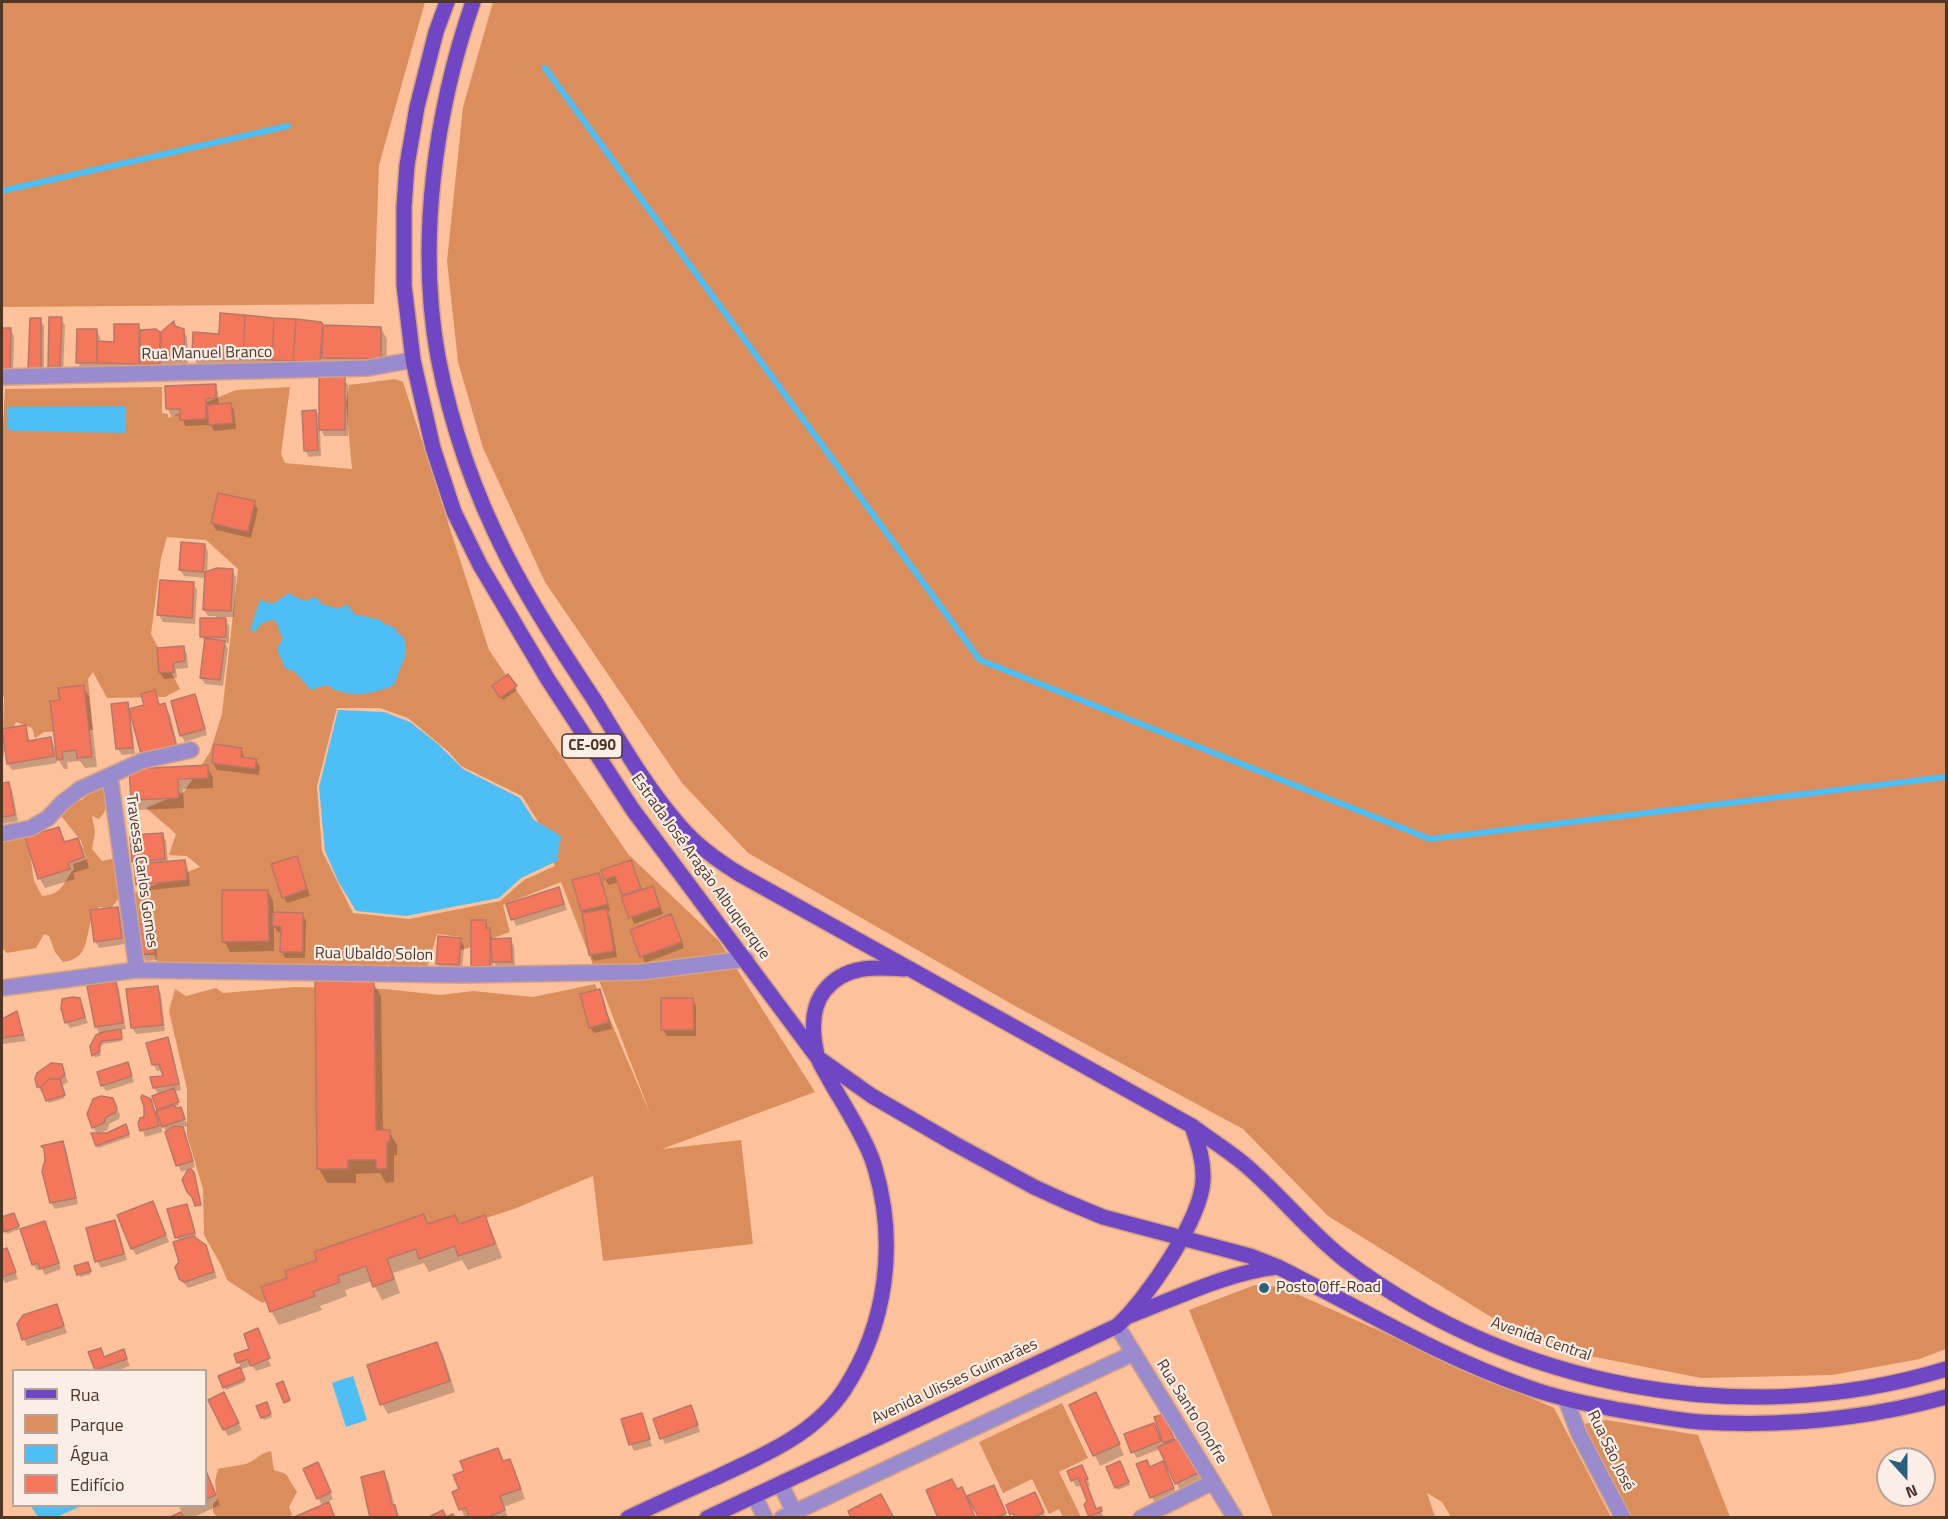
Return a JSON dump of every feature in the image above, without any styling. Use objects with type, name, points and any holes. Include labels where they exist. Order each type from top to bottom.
[{"type":"main road","name":"Estrada José Aragão Albuquerque","points":[[447,2],[436,32],[417,107],[406,165],[404,285],[413,360],[433,448],[454,512],[480,565],[547,678],[633,810],[817,1057],[872,1096],[1034,1187],[1104,1217],[1182,1237]]},
{"type":"main road","name":"Estrada José Aragão Albuquerque","points":[[473,2],[463,30],[446,98],[437,150],[429,261],[438,357],[456,429],[485,512],[506,556],[553,636],[639,770],[680,826],[717,861],[1192,1126]]},
{"type":"main road","points":[[633,1516],[755,1460],[795,1438],[824,1415],[843,1391],[867,1349],[881,1308],[887,1256],[887,1233],[882,1200],[875,1166],[817,1057],[813,1010],[828,986],[842,976],[860,968],[910,970]]},
{"type":"main road","name":"Avenida Ulisses Guimarães","points":[[707,1518],[1122,1322],[1168,1264],[1191,1219],[1203,1182],[1203,1164],[1192,1126]]},
{"type":"main road","name":"Avenida Central","points":[[1192,1126],[1244,1164],[1322,1241],[1396,1294],[1424,1311],[1502,1348],[1556,1367],[1603,1380],[1679,1393],[1705,1396],[1767,1397],[1876,1386],[1947,1369]]},
{"type":"main road","name":"CE-090","points":[[1182,1237],[1250,1256],[1278,1267],[1459,1359],[1526,1387],[1566,1400],[1699,1422],[1759,1423],[1871,1415],[1947,1397]]},
{"type":"main road","points":[[1122,1322],[1231,1277],[1253,1270],[1278,1267]]},
{"type":"street","name":"Rua Manuel Branco","points":[[2,377],[368,368],[413,360]]},
{"type":"street","name":"Travessa Carlos Gomes","points":[[2,834],[31,828],[48,818],[80,789],[142,761],[191,750]]},
{"type":"street","name":"Travessa Carlos Gomes","points":[[110,777],[137,970]]},
{"type":"street","name":"Rua Ubaldo Solon","points":[[2,988],[137,970],[463,975],[641,972],[746,959]]},
{"type":"street","name":"Rua Santo Onofre","points":[[1122,1322],[1134,1353],[1235,1518]]},
{"type":"street","points":[[781,1485],[791,1516],[913,1455],[1134,1353]]},
{"type":"street","name":"Rua São José","points":[[1566,1400],[1579,1434],[1623,1518]]},
{"type":"street","points":[[1141,1518],[1213,1482]]},
{"type":"street","points":[[755,1497],[765,1518]]},
{"type":"green space","points":[[2,2],[425,2],[379,165],[374,304],[2,307]]},
{"type":"green space","points":[[493,2],[1946,2],[1946,1349],[1920,1359],[1832,1375],[1701,1378],[1590,1356],[1491,1317],[1328,1216],[1243,1129],[1015,1006],[748,853],[682,783],[545,582],[483,448],[458,362],[447,261],[463,107]]},
{"type":"green space","points":[[395,379],[403,382],[489,650],[628,854],[719,941],[815,1092],[662,1149],[741,1140],[753,1244],[603,1261],[593,1176],[514,1209],[400,1246],[262,1303],[227,1280],[204,1235],[203,1189],[187,1135],[187,1089],[169,1011],[175,989],[186,996],[216,988],[223,993],[295,987],[385,989],[440,995],[473,991],[533,997],[595,984],[652,1118],[561,882],[503,905],[510,932],[461,950],[461,937],[437,934],[427,968],[159,968],[155,955],[141,955],[129,895],[200,867],[187,856],[169,855],[176,834],[146,808],[184,792],[210,752],[222,714],[238,569],[206,540],[167,537],[161,558],[151,634],[180,689],[165,697],[107,698],[93,672],[88,679],[93,730],[44,732],[35,738],[32,728],[16,722],[4,751],[2,767],[4,698],[2,694],[2,425],[5,389],[162,387],[162,413],[168,414],[168,418],[236,390],[290,387],[281,454],[285,463],[352,469],[346,404],[349,385]],"holes":[[[337,708],[380,708],[408,718],[449,752],[461,766],[522,796],[537,820],[555,866],[524,880],[500,901],[409,919],[353,913],[322,851],[317,786]]]},
{"type":"green space","points":[[107,786],[108,799],[105,811],[99,819],[92,816],[95,832],[92,849],[102,861],[116,858],[123,894],[111,908],[99,907],[90,923],[84,948],[73,959],[63,962],[55,952],[49,936],[44,934],[36,948],[7,953],[2,948],[2,838],[27,834],[34,881],[42,896],[55,893],[74,869],[73,864],[87,859],[81,841],[58,812],[71,802],[82,800],[92,789]]},
{"type":"green space","points":[[1255,1285],[1281,1287],[1554,1408],[1611,1517],[1451,1517],[1442,1502],[1427,1493],[1435,1517],[1273,1517],[1189,1310]]},
{"type":"green space","points":[[1062,1403],[1088,1458],[1059,1472],[1081,1517],[1063,1517],[1059,1509],[1049,1514],[1032,1479],[1003,1493],[979,1442]]},
{"type":"green space","points":[[1606,1420],[1698,1435],[1730,1517],[1629,1517],[1584,1424]]},
{"type":"green space","points":[[271,1451],[274,1470],[286,1474],[297,1492],[289,1507],[292,1514],[290,1517],[217,1517],[213,1512],[213,1504],[217,1500],[215,1481],[218,1469],[246,1464]]},
{"type":"water","points":[[126,406],[125,433],[11,431],[7,428],[7,407]]},
{"type":"water","points":[[289,593],[304,601],[316,597],[322,604],[339,609],[347,604],[354,614],[381,620],[384,624],[394,627],[404,637],[406,654],[394,685],[360,694],[343,692],[327,685],[311,690],[295,672],[285,668],[277,649],[283,639],[275,620],[263,623],[256,632],[250,630],[260,600],[273,604]]},
{"type":"water","points":[[338,710],[384,712],[410,722],[438,744],[463,769],[520,798],[534,820],[561,836],[557,861],[521,878],[499,898],[406,916],[356,911],[338,881],[325,851],[319,787]]},
{"type":"water","points":[[353,1376],[367,1420],[346,1427],[332,1383]]},
{"type":"water","points":[[32,1507],[79,1507],[57,1517],[38,1517]]},
{"type":"building","points":[[220,313],[245,315],[243,359],[192,357],[193,332],[219,334]]},
{"type":"building","points":[[245,315],[274,318],[272,360],[243,359]]},
{"type":"building","points":[[49,317],[62,317],[60,367],[48,367]]},
{"type":"building","points":[[30,318],[41,318],[41,369],[28,369]]},
{"type":"building","points":[[274,318],[296,319],[293,361],[272,360]]},
{"type":"building","points":[[296,319],[321,322],[323,325],[320,361],[293,361]]},
{"type":"building","points":[[174,321],[175,326],[184,329],[185,360],[161,360],[161,332]]},
{"type":"building","points":[[114,324],[139,324],[139,364],[97,363],[97,341],[114,342]]},
{"type":"building","points":[[323,325],[381,327],[381,359],[322,358]]},
{"type":"building","points":[[2,328],[11,328],[10,370],[2,370]]},
{"type":"building","points":[[77,329],[97,329],[97,363],[76,363]]},
{"type":"building","points":[[156,329],[160,332],[160,364],[140,364],[140,330]]},
{"type":"building","points":[[319,377],[345,377],[345,430],[319,430]]},
{"type":"building","points":[[216,384],[216,398],[206,399],[206,419],[180,420],[180,409],[166,409],[165,386]]},
{"type":"building","points":[[231,403],[233,423],[209,425],[207,405]]},
{"type":"building","points":[[316,410],[318,450],[304,451],[302,411]]},
{"type":"building","points":[[218,493],[255,501],[248,532],[211,523]]},
{"type":"building","points":[[181,542],[205,544],[203,572],[179,570]]},
{"type":"building","points":[[217,568],[233,569],[231,611],[203,610],[205,572]]},
{"type":"building","points":[[160,580],[194,582],[192,618],[157,615]]},
{"type":"building","points":[[200,618],[226,618],[226,637],[200,637]]},
{"type":"building","points":[[205,638],[225,641],[220,680],[200,678]]},
{"type":"building","points":[[184,646],[185,661],[173,663],[174,672],[159,673],[157,648]]},
{"type":"building","points":[[508,674],[517,686],[500,698],[492,686]]},
{"type":"building","points":[[84,685],[92,757],[77,758],[76,750],[62,752],[63,759],[57,760],[50,701],[60,700],[58,688]]},
{"type":"building","points":[[155,690],[159,705],[165,703],[176,745],[141,754],[129,709],[144,705],[141,694]]},
{"type":"building","points":[[195,694],[205,729],[180,736],[171,701]]},
{"type":"building","points":[[128,702],[133,748],[116,749],[111,704]]},
{"type":"building","points":[[26,725],[28,741],[51,737],[54,756],[7,764],[2,729]]},
{"type":"building","points":[[214,744],[242,748],[241,757],[257,759],[255,769],[212,763]]},
{"type":"building","points":[[208,765],[208,778],[178,779],[179,798],[131,800],[129,769]]},
{"type":"building","points":[[9,782],[15,815],[2,817],[2,783]]},
{"type":"building","points":[[59,827],[64,842],[78,838],[84,857],[68,863],[70,869],[38,879],[25,837]]},
{"type":"building","points":[[163,833],[165,859],[132,862],[130,835]]},
{"type":"building","points":[[297,856],[307,889],[282,898],[271,864]]},
{"type":"building","points":[[185,860],[187,880],[136,885],[134,864]]},
{"type":"building","points":[[631,860],[641,889],[622,895],[615,876],[604,880],[601,870]]},
{"type":"building","points":[[599,873],[608,904],[581,911],[572,880]]},
{"type":"building","points":[[653,886],[660,907],[629,918],[621,897]]},
{"type":"building","points":[[559,887],[564,904],[511,920],[506,904]]},
{"type":"building","points":[[222,890],[268,890],[269,941],[222,942]]},
{"type":"building","points":[[118,907],[122,938],[94,942],[90,910]]},
{"type":"building","points":[[607,909],[614,951],[589,955],[582,913]]},
{"type":"building","points":[[273,912],[303,913],[303,952],[280,952],[281,927],[272,926]]},
{"type":"building","points":[[671,914],[682,942],[640,957],[630,930]]},
{"type":"building","points":[[471,920],[486,920],[486,928],[490,928],[490,966],[471,966]]},
{"type":"building","points":[[153,923],[155,953],[140,954],[139,924]]},
{"type":"building","points":[[438,936],[461,938],[459,965],[436,964]]},
{"type":"building","points":[[511,938],[512,962],[492,962],[491,939]]},
{"type":"building","points":[[374,980],[376,1130],[390,1130],[390,1141],[387,1142],[387,1169],[376,1169],[376,1160],[348,1160],[348,1169],[317,1169],[315,981]]},
{"type":"building","points":[[116,981],[123,1023],[95,1027],[87,986]]},
{"type":"building","points":[[158,986],[163,1025],[131,1028],[126,989]]},
{"type":"building","points":[[600,989],[609,1022],[589,1028],[580,994]]},
{"type":"building","points":[[80,998],[85,1017],[65,1023],[61,1008],[62,999]]},
{"type":"building","points":[[661,998],[693,998],[694,1030],[661,1030]]},
{"type":"building","points":[[17,1011],[23,1035],[2,1038],[2,1019]]},
{"type":"building","points":[[121,1029],[122,1039],[102,1041],[99,1046],[100,1051],[92,1056],[90,1046],[96,1035]]},
{"type":"building","points":[[168,1037],[179,1084],[153,1088],[150,1077],[163,1076],[159,1064],[152,1065],[146,1043]]},
{"type":"building","points":[[128,1062],[132,1076],[101,1086],[97,1072]]},
{"type":"building","points":[[51,1063],[62,1064],[65,1075],[60,1079],[49,1079],[41,1087],[37,1087],[35,1079],[37,1073]]},
{"type":"building","points":[[49,1079],[60,1079],[65,1095],[46,1101],[41,1087]]},
{"type":"building","points":[[174,1088],[179,1102],[157,1110],[152,1096]]},
{"type":"building","points":[[142,1095],[151,1099],[159,1126],[140,1131],[138,1123],[140,1118],[144,1117]]},
{"type":"building","points":[[101,1096],[113,1098],[117,1108],[115,1113],[106,1117],[104,1123],[92,1128],[87,1114],[93,1099]]},
{"type":"building","points":[[174,1105],[176,1108],[181,1107],[185,1119],[162,1127],[156,1111]]},
{"type":"building","points":[[126,1124],[129,1134],[96,1146],[91,1133],[107,1133]]},
{"type":"building","points":[[174,1126],[183,1127],[193,1161],[176,1166],[165,1132]]},
{"type":"building","points":[[63,1141],[76,1198],[50,1203],[42,1171],[45,1160],[44,1149],[41,1146]]},
{"type":"building","points":[[188,1169],[194,1172],[201,1205],[195,1206],[182,1180]]},
{"type":"building","points":[[153,1201],[166,1235],[131,1249],[117,1215]]},
{"type":"building","points":[[187,1204],[195,1233],[175,1238],[167,1209]]},
{"type":"building","points":[[14,1213],[19,1226],[4,1232],[2,1217]]},
{"type":"building","points":[[424,1214],[427,1224],[455,1215],[459,1224],[485,1215],[495,1244],[458,1256],[455,1246],[419,1259],[416,1249],[387,1259],[394,1279],[373,1287],[366,1266],[338,1276],[340,1282],[313,1292],[315,1296],[270,1312],[261,1287],[287,1278],[285,1271],[317,1260],[314,1252]]},
{"type":"building","points":[[115,1220],[124,1254],[95,1262],[86,1228]]},
{"type":"building","points":[[45,1221],[59,1263],[40,1269],[38,1263],[32,1265],[20,1229]]},
{"type":"building","points":[[193,1236],[206,1245],[214,1272],[184,1282],[179,1279],[175,1267],[179,1262],[173,1242]]},
{"type":"building","points":[[7,1248],[16,1272],[2,1277],[2,1250]]},
{"type":"building","points":[[88,1262],[91,1271],[77,1275],[74,1266]]},
{"type":"building","points":[[57,1304],[64,1326],[22,1340],[17,1324],[23,1315]]},
{"type":"building","points":[[258,1328],[270,1358],[251,1366],[248,1359],[237,1363],[234,1354],[249,1349],[244,1334]]},
{"type":"building","points":[[437,1342],[450,1381],[380,1405],[367,1365]]},
{"type":"building","points":[[101,1348],[104,1357],[124,1349],[127,1359],[95,1369],[88,1352]]},
{"type":"building","points":[[240,1367],[245,1379],[223,1388],[218,1376]]},
{"type":"building","points":[[283,1381],[290,1400],[284,1403],[276,1384]]},
{"type":"building","points":[[224,1392],[239,1423],[223,1430],[208,1400]]},
{"type":"building","points":[[1096,1392],[1120,1444],[1093,1456],[1069,1405]]},
{"type":"building","points":[[267,1402],[271,1414],[261,1418],[256,1406]]},
{"type":"building","points":[[691,1405],[698,1425],[660,1439],[653,1419]]},
{"type":"building","points":[[642,1413],[650,1439],[629,1445],[621,1419]]},
{"type":"building","points":[[1164,1414],[1174,1439],[1163,1443],[1154,1417]]},
{"type":"building","points":[[1154,1423],[1161,1441],[1131,1453],[1124,1434]]},
{"type":"building","points":[[1182,1437],[1198,1473],[1175,1484],[1158,1447]]},
{"type":"building","points":[[498,1448],[503,1461],[510,1459],[521,1489],[500,1496],[505,1510],[486,1518],[469,1518],[466,1508],[459,1510],[452,1492],[459,1489],[453,1475],[464,1471],[460,1461]]},
{"type":"building","points":[[1147,1460],[1150,1467],[1163,1461],[1174,1488],[1150,1498],[1136,1464]]},
{"type":"building","points":[[1120,1461],[1129,1482],[1115,1488],[1106,1467]]},
{"type":"building","points":[[318,1462],[331,1492],[317,1499],[303,1469]]},
{"type":"building","points":[[1082,1465],[1096,1509],[1101,1507],[1102,1511],[1089,1517],[1084,1505],[1087,1501],[1078,1478],[1071,1481],[1067,1471]]},
{"type":"building","points":[[384,1471],[392,1505],[395,1505],[398,1518],[370,1518],[361,1477]]},
{"type":"building","points":[[207,1473],[216,1495],[207,1499]]},
{"type":"building","points":[[952,1479],[957,1489],[962,1487],[975,1517],[938,1518],[926,1490]]},
{"type":"building","points":[[994,1485],[1006,1513],[995,1518],[979,1518],[967,1496]]},
{"type":"building","points":[[1035,1492],[1044,1512],[1032,1518],[1015,1518],[1013,1513],[1010,1515],[1006,1505]]},
{"type":"building","points":[[881,1494],[894,1518],[851,1518],[848,1511]]},
{"type":"building","points":[[329,1502],[335,1518],[292,1518]]},
{"type":"building","points":[[443,1510],[446,1517],[453,1514],[455,1518],[427,1518]]},
{"type":"building","points":[[181,1512],[184,1518],[168,1518]]},
{"type":"waterway","points":[[545,68],[980,660],[1430,839],[1946,777]]},
{"type":"waterway","points":[[2,191],[288,126]]},
{"type":"place","name":"Posto Off-Road","points":[[1264,1288]]}]
